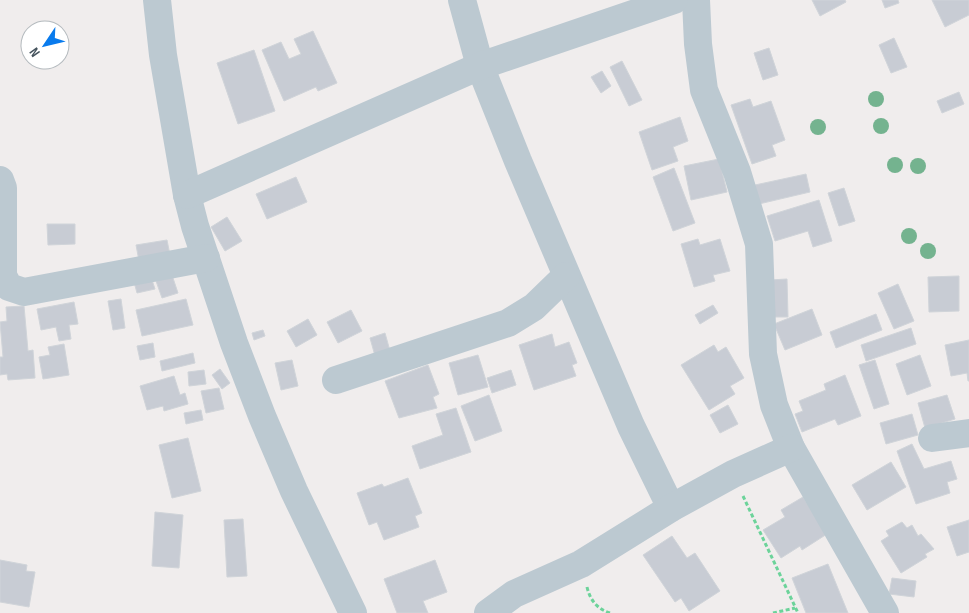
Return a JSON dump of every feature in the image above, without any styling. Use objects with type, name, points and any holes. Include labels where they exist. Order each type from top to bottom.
[{"type":"street","points":[[157,0],[163,55],[187,195],[206,258],[234,343],[262,416],[294,491],[353,613]]},
{"type":"street","points":[[462,0],[480,66],[566,276],[631,426],[671,508]]},
{"type":"street","points":[[187,195],[480,66],[674,0]]},
{"type":"street","points":[[696,0],[698,44],[704,90],[737,172],[759,244],[763,354],[774,405],[791,448],[885,613]]},
{"type":"street","points":[[0,180],[3,188],[3,276],[9,287],[24,292],[206,258]]},
{"type":"street","points":[[336,380],[508,323],[534,307],[566,276]]},
{"type":"street","points":[[932,438],[969,433]]},
{"type":"street","points":[[488,613],[514,594],[581,564],[671,508],[733,474],[791,448]]},
{"type":"path","points":[[733,474],[798,613]]},
{"type":"path","points":[[581,564],[592,601],[601,610],[610,613]]},
{"type":"path","points":[[773,613],[795,608]]},
{"type":"building","points":[[812,0],[845,0],[846,2],[820,16]]},
{"type":"building","points":[[882,0],[898,0],[899,3],[885,8]]},
{"type":"building","points":[[932,0],[969,0],[969,15],[945,27]]},
{"type":"building","points":[[313,31],[337,83],[318,91],[316,87],[284,101],[262,50],[281,42],[289,59],[301,54],[294,39]]},
{"type":"building","points":[[894,38],[907,67],[891,73],[879,45]]},
{"type":"building","points":[[769,48],[778,75],[763,80],[754,53]]},
{"type":"building","points":[[254,50],[275,111],[238,124],[217,63]]},
{"type":"building","points":[[622,61],[642,100],[629,106],[610,67]]},
{"type":"building","points":[[602,71],[611,86],[601,93],[591,77]]},
{"type":"building","points":[[959,92],[964,104],[942,113],[937,101]]},
{"type":"building","points":[[750,99],[753,107],[771,101],[785,140],[772,145],[776,156],[752,164],[731,105]]},
{"type":"building","points":[[680,117],[688,141],[673,147],[678,161],[652,170],[639,132]]},
{"type":"building","points":[[719,159],[727,192],[691,200],[684,166]]},
{"type":"building","points":[[674,168],[695,223],[673,231],[653,177]]},
{"type":"building","points":[[806,174],[810,192],[759,204],[755,185]]},
{"type":"building","points":[[296,177],[307,202],[267,219],[256,194]]},
{"type":"building","points":[[844,188],[855,221],[839,226],[828,193]]},
{"type":"building","points":[[819,200],[832,241],[813,247],[808,231],[775,241],[767,216]]},
{"type":"building","points":[[227,217],[242,241],[225,251],[211,227]]},
{"type":"building","points":[[47,224],[75,224],[75,244],[48,245]]},
{"type":"building","points":[[698,239],[700,245],[720,239],[730,271],[713,275],[715,281],[694,287],[681,244]]},
{"type":"building","points":[[167,240],[170,255],[139,261],[136,245]]},
{"type":"building","points":[[172,275],[178,293],[162,298],[156,281]]},
{"type":"building","points":[[959,276],[959,311],[929,312],[928,277]]},
{"type":"building","points":[[151,277],[155,289],[137,293],[134,282]]},
{"type":"building","points":[[787,279],[788,317],[770,317],[770,280]]},
{"type":"building","points":[[898,284],[914,321],[894,329],[878,293]]},
{"type":"building","points":[[121,299],[125,328],[113,330],[108,301]]},
{"type":"building","points":[[186,299],[193,325],[142,336],[136,310]]},
{"type":"building","points":[[74,302],[78,324],[69,325],[71,339],[59,341],[56,327],[41,330],[37,309]]},
{"type":"building","points":[[713,305],[718,313],[700,324],[695,315]]},
{"type":"building","points":[[24,306],[28,351],[33,350],[35,378],[8,380],[7,374],[0,375],[0,357],[3,357],[0,322],[7,321],[6,307]]},
{"type":"building","points":[[812,309],[822,335],[785,350],[774,324]]},
{"type":"building","points":[[351,310],[362,331],[338,343],[327,322]]},
{"type":"building","points":[[876,314],[882,330],[836,348],[830,332]]},
{"type":"building","points":[[308,319],[317,335],[296,347],[287,331]]},
{"type":"building","points":[[911,328],[916,344],[866,361],[861,345]]},
{"type":"building","points":[[263,330],[265,336],[254,340],[252,333]]},
{"type":"building","points":[[385,333],[392,358],[377,363],[370,338]]},
{"type":"building","points":[[552,334],[555,347],[569,342],[577,363],[572,365],[576,376],[534,390],[519,345]]},
{"type":"building","points":[[969,340],[968,381],[967,373],[951,376],[945,345]]},
{"type":"building","points":[[153,343],[155,357],[140,360],[137,346]]},
{"type":"building","points":[[64,344],[69,375],[43,379],[39,357],[50,355],[48,347]]},
{"type":"building","points":[[714,345],[718,352],[726,347],[744,378],[730,386],[735,394],[709,410],[681,365]]},
{"type":"building","points":[[193,353],[195,363],[162,371],[160,361]]},
{"type":"building","points":[[478,355],[488,387],[458,395],[449,363]]},
{"type":"building","points":[[920,355],[931,386],[907,395],[896,364]]},
{"type":"building","points":[[292,360],[298,386],[281,390],[275,363]]},
{"type":"building","points":[[875,360],[889,404],[874,409],[859,365]]},
{"type":"building","points":[[428,365],[439,394],[433,397],[437,408],[399,418],[385,381]]},
{"type":"building","points":[[220,369],[230,383],[222,389],[212,375]]},
{"type":"building","points":[[204,370],[206,384],[189,386],[188,372]]},
{"type":"building","points":[[511,370],[516,385],[492,393],[487,378]]},
{"type":"building","points":[[845,375],[861,416],[838,425],[835,419],[802,432],[795,414],[803,411],[799,401],[826,390],[824,384]]},
{"type":"building","points":[[174,376],[180,395],[185,393],[188,404],[164,411],[163,406],[147,410],[140,386]]},
{"type":"building","points":[[219,388],[224,409],[206,413],[201,391]]},
{"type":"building","points":[[489,395],[502,431],[475,441],[461,406]]},
{"type":"building","points":[[947,395],[955,419],[925,428],[918,403]]},
{"type":"building","points":[[728,405],[738,424],[720,433],[710,415]]},
{"type":"building","points":[[456,408],[471,452],[420,469],[412,446],[443,435],[436,414]]},
{"type":"building","points":[[201,410],[203,420],[186,424],[184,413]]},
{"type":"building","points":[[912,414],[918,435],[886,444],[880,423]]},
{"type":"building","points":[[188,438],[201,491],[172,498],[159,445]]},
{"type":"building","points":[[912,444],[924,469],[951,461],[957,479],[947,482],[950,493],[916,504],[897,451]]},
{"type":"building","points":[[891,462],[906,487],[867,510],[852,485]]},
{"type":"building","points":[[408,478],[422,513],[415,516],[419,527],[384,540],[377,522],[369,525],[357,493],[382,484],[384,487]]},
{"type":"building","points":[[803,497],[827,534],[802,550],[800,546],[781,558],[763,530],[785,517],[781,510]]},
{"type":"building","points":[[155,512],[183,515],[179,568],[152,566]]},
{"type":"building","points":[[243,519],[247,576],[227,577],[224,520]]},
{"type":"building","points":[[969,520],[969,552],[957,556],[947,527]]},
{"type":"building","points":[[902,522],[907,528],[912,525],[918,536],[921,534],[934,549],[925,554],[927,557],[901,573],[881,541],[889,536],[886,531]]},
{"type":"building","points":[[672,536],[687,558],[695,553],[720,591],[689,611],[681,598],[675,602],[643,555]]},
{"type":"building","points":[[0,560],[27,565],[26,571],[35,572],[29,607],[0,602]]},
{"type":"building","points":[[435,560],[447,592],[423,601],[428,613],[397,613],[384,579]]},
{"type":"building","points":[[828,564],[848,613],[806,613],[792,578]]},
{"type":"building","points":[[892,578],[916,581],[914,597],[889,594]]}]
